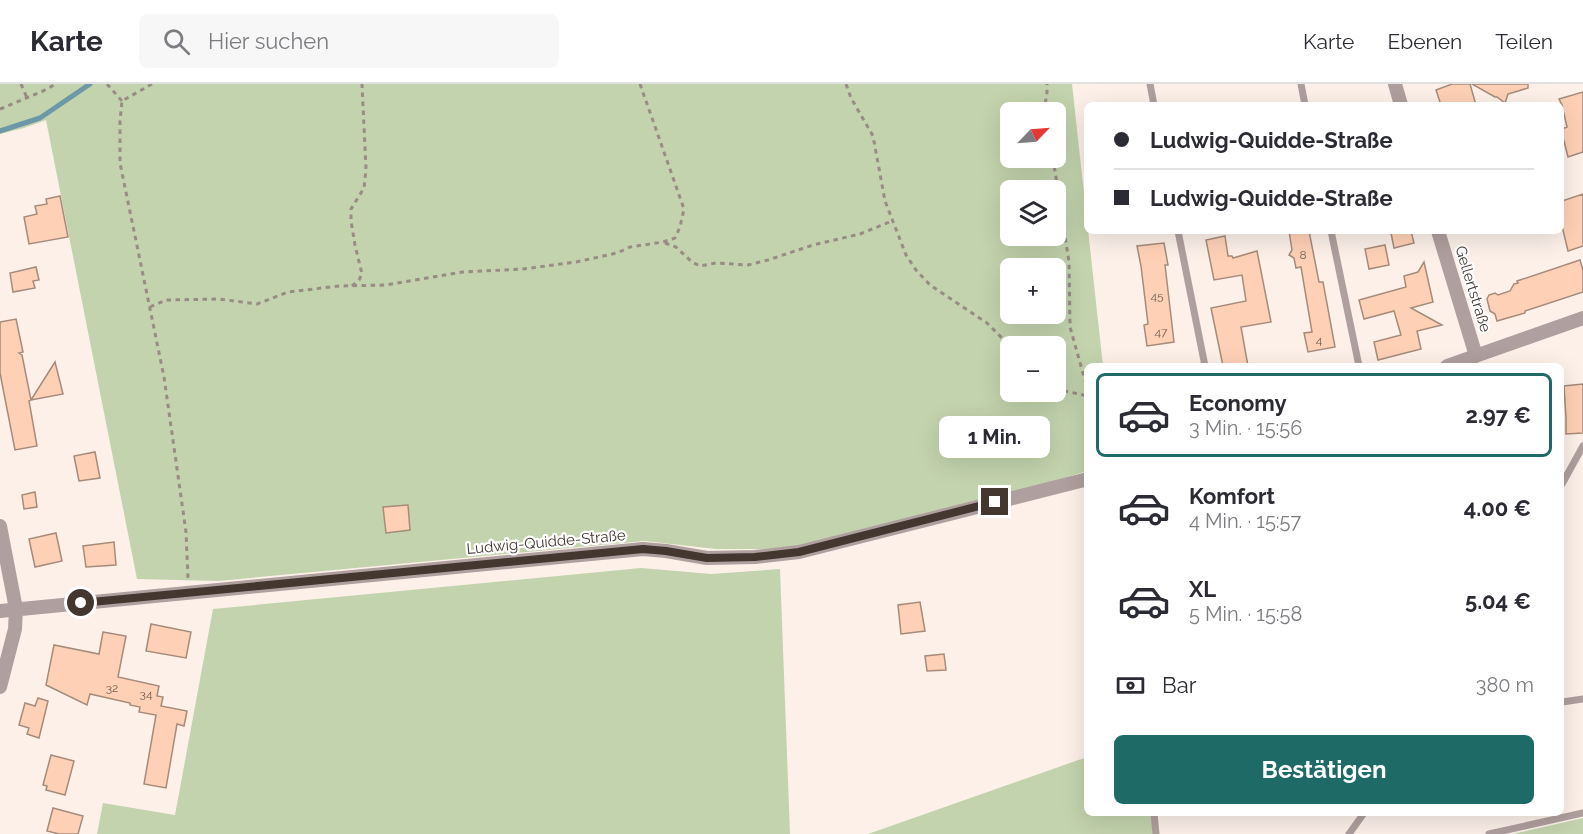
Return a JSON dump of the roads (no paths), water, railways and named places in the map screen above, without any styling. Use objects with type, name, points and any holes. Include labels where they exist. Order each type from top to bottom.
[{"type":"street","points":[[1395,84],[1400,102]]},
{"type":"street","name":"Gellertstraße","points":[[1439,234],[1476,356]]},
{"type":"street","points":[[1456,363],[1583,318]]},
{"type":"street","name":"Ludwig-Quidde-Straße","points":[[0,611],[643,549],[707,558],[755,557],[799,552],[1084,480]]},
{"type":"street","points":[[0,526],[16,609],[15,629],[0,687]]},
{"type":"lane","points":[[1150,84],[1153,102]]},
{"type":"lane","points":[[1301,84],[1304,102]]},
{"type":"lane","points":[[1179,234],[1203,363]]},
{"type":"lane","points":[[1332,234],[1358,363]]},
{"type":"lane","points":[[1564,480],[1583,446]]},
{"type":"lane","points":[[1564,702],[1583,699]]},
{"type":"lane","points":[[1489,834],[1583,813]]},
{"type":"lane","points":[[1154,816],[1156,834]]},
{"type":"lane","points":[[1349,834],[1362,816]]},
{"type":"waterway","points":[[0,131],[40,118],[90,84]]}]
